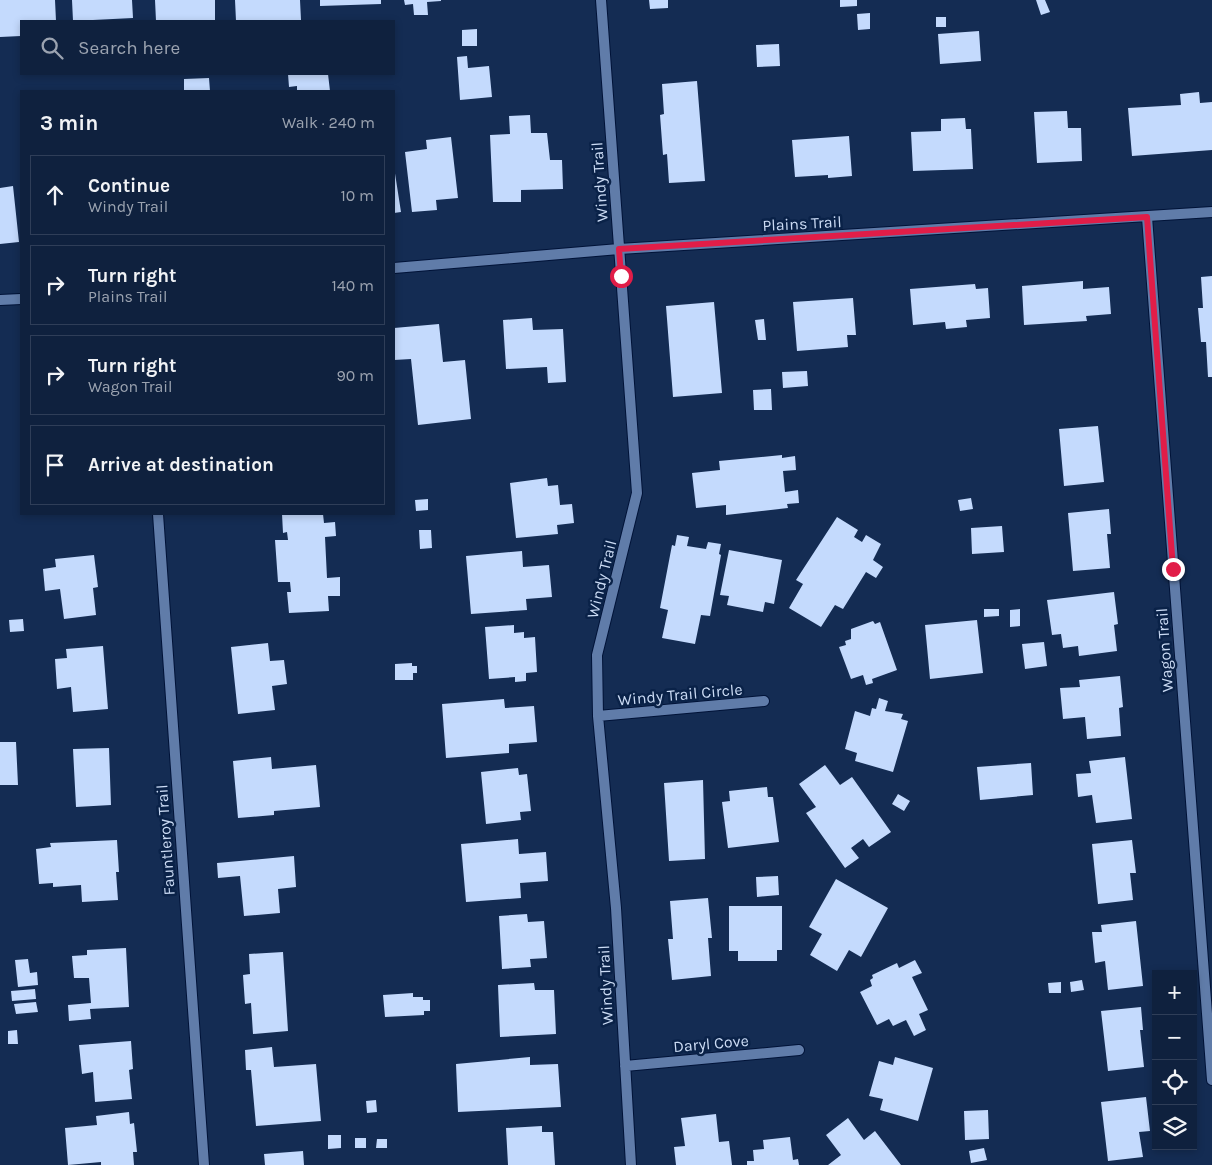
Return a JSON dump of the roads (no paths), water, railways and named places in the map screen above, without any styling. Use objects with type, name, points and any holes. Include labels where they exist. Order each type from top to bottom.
[{"type":"street","name":"Windy Trail","points":[[601,0],[638,493],[597,655],[598,716],[616,908],[631,1165]]},
{"type":"street","name":"Plains Trail","points":[[395,268],[619,249],[1212,212]]},
{"type":"street","name":"Wagon Trail","points":[[1147,217],[1212,1080]]},
{"type":"street","points":[[0,300],[20,299]]},
{"type":"street","name":"Fauntleroy Trail","points":[[158,515],[204,1165]]},
{"type":"street","name":"Windy Trail Circle","points":[[598,716],[764,701]]},
{"type":"street","name":"Daryl Cove","points":[[624,1066],[799,1050]]}]
